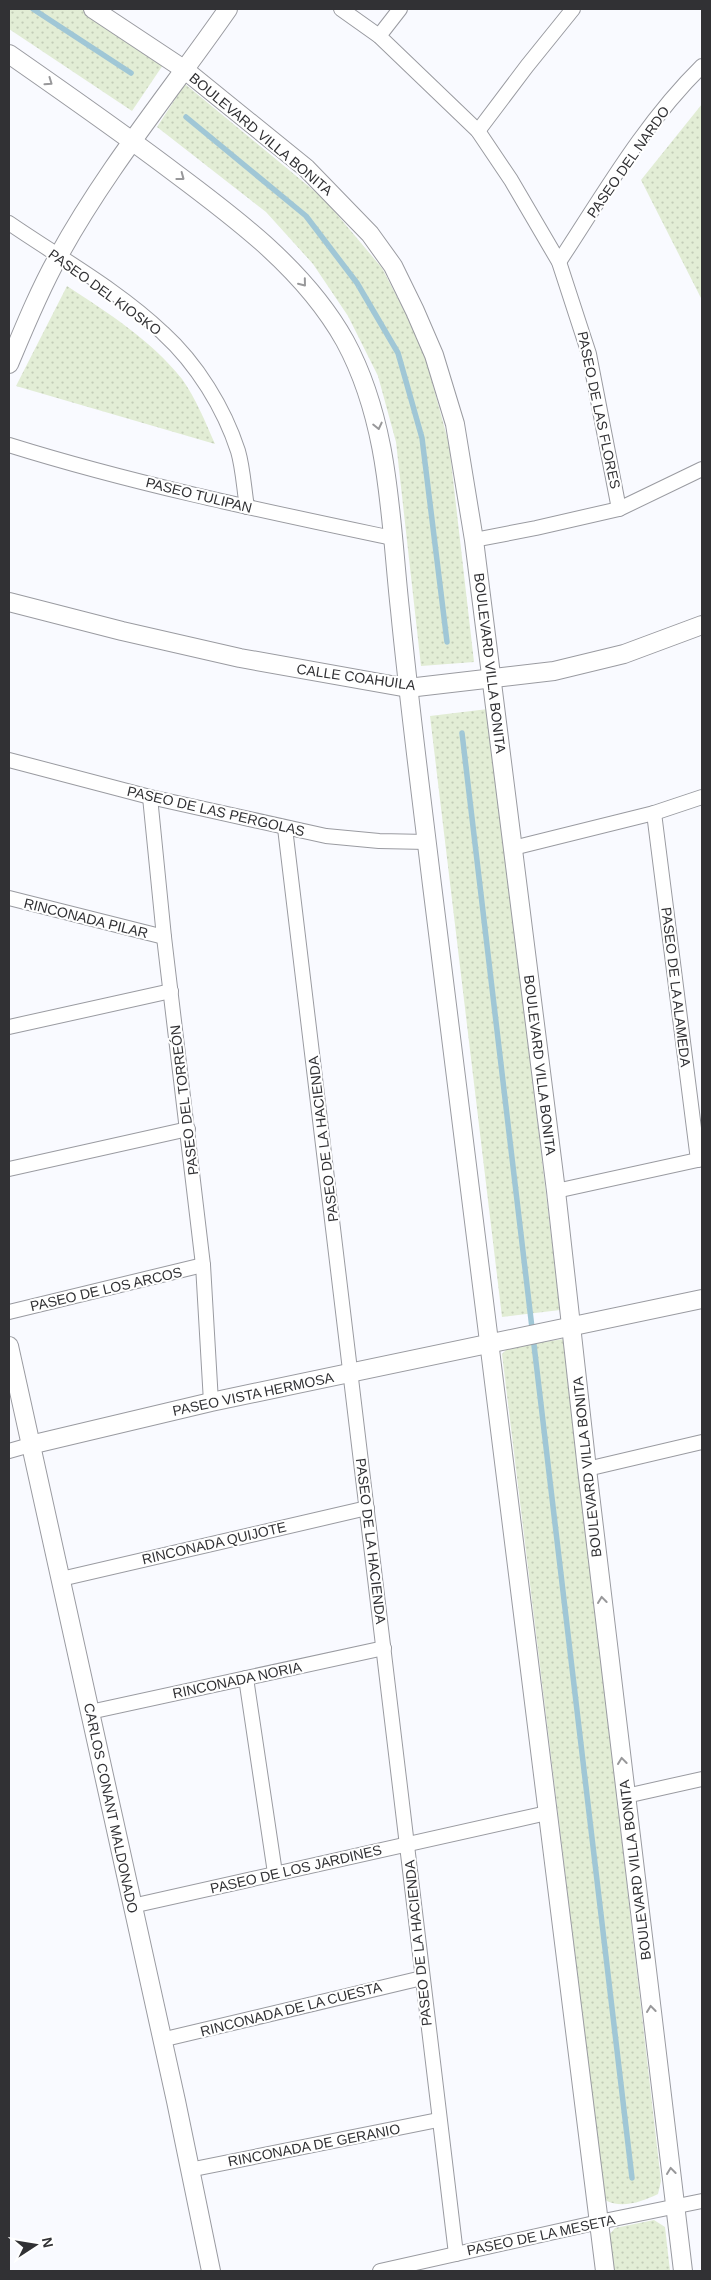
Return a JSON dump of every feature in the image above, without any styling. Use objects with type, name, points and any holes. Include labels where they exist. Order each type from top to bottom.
[{"type":"street","name":"BOULEVARD VILLA BONITA","points":[[93,9],[185,70],[306,168],[370,234],[393,266],[434,355],[455,424],[474,540],[486,680],[513,848],[556,1191],[568,1328],[587,1469],[683,2271]]},
{"type":"street","points":[[9,364],[58,257],[132,141],[228,9]]},
{"type":"street","name":"PASEO DE LAS FLORES","points":[[341,9],[379,36],[478,131],[511,180],[559,262],[589,354],[620,509]]},
{"type":"street","points":[[379,36],[400,9]]},
{"type":"street","points":[[478,131],[573,9]]},
{"type":"street","points":[[9,54],[132,141],[234,217],[296,274],[332,320],[347,345],[366,385],[378,423],[385,464],[392,538],[413,687],[426,842],[494,1342],[547,1813],[605,2271]]},
{"type":"street","name":"PASEO DEL NARDO","points":[[559,262],[636,146],[668,104],[702,66]]},
{"type":"street","name":"PASEO DEL KIOSKO","points":[[9,223],[104,287],[157,328],[192,365],[220,409],[238,452],[247,507]]},
{"type":"street","name":"PASEO TULIPAN","points":[[9,445],[82,466],[247,507],[392,538]]},
{"type":"street","points":[[474,540],[620,509],[702,469]]},
{"type":"street","name":"CALLE COAHUILA","points":[[9,602],[122,631],[240,658],[413,687],[554,671],[615,656],[676,636],[702,625]]},
{"type":"street","name":"PASEO DE LAS PERGOLAS","points":[[9,760],[150,797],[285,828],[326,836],[379,841],[426,842]]},
{"type":"street","name":"PASEO DEL TORREÓN","points":[[150,797],[164,938],[203,1265],[211,1402]]},
{"type":"street","points":[[513,848],[654,813],[702,797]]},
{"type":"street","name":"PASEO DE LA ALAMEDA","points":[[654,813],[700,1160]]},
{"type":"street","name":"PASEO DE LA HACIENDA","points":[[285,828],[408,1844],[438,2120],[456,2254]]},
{"type":"street","name":"RINCONADA PILAR","points":[[9,898],[164,938]]},
{"type":"street","points":[[9,1027],[171,991]]},
{"type":"street","points":[[9,1169],[188,1129]]},
{"type":"street","points":[[556,1191],[700,1160]]},
{"type":"street","name":"PASEO DE LOS ARCOS","points":[[9,1312],[203,1265]]},
{"type":"street","points":[[568,1328],[702,1299]]},
{"type":"street","name":"PASEO VISTA HERMOSA","points":[[9,1451],[211,1402],[568,1328]]},
{"type":"street","name":"CARLOS CONANT MALDONADO","points":[[9,1346],[211,2271]]},
{"type":"street","points":[[587,1469],[702,1442]]},
{"type":"street","name":"RINCONADA QUIJOTE","points":[[61,1579],[367,1508]]},
{"type":"street","name":"RINCONADA NORIA","points":[[90,1712],[384,1648]]},
{"type":"street","points":[[246,1678],[276,1873]]},
{"type":"street","points":[[626,1796],[702,1779]]},
{"type":"street","name":"PASEO DE LOS JARDINES","points":[[132,1906],[547,1813]]},
{"type":"street","name":"RINCONADA DE LA CUESTA","points":[[161,2040],[422,1978]]},
{"type":"street","name":"RINCONADA DE GERANIO","points":[[190,2170],[438,2120]]},
{"type":"street","name":"PASEO DE LA MESETA","points":[[380,2271],[599,2222],[702,2202]]},
{"type":"green space","points":[[9,9],[85,9],[165,62],[132,111],[9,29]]},
{"type":"green space","points":[[185,84],[324,199],[382,268],[422,345],[449,444],[474,662],[421,666],[396,442],[378,376],[348,316],[313,264],[266,212],[157,127]]},
{"type":"green space","points":[[702,104],[702,300],[641,180]]},
{"type":"green space","points":[[67,286],[128,328],[170,365],[192,394],[215,444],[16,386]]},
{"type":"green space","points":[[488,709],[560,1310],[502,1317],[430,716]]},
{"type":"green space","points":[[564,1339],[661,2181],[658,2194],[645,2200],[625,2204],[611,2203],[605,2200],[502,1354],[509,1347]]},
{"type":"green space","points":[[654,2220],[665,2227],[670,2271],[613,2271],[609,2235],[615,2228]]},
{"type":"waterway","points":[[33,9],[131,73]]},
{"type":"waterway","points":[[186,117],[306,216],[357,283],[398,353],[422,438],[447,642]]},
{"type":"waterway","points":[[462,733],[632,2178]]}]
